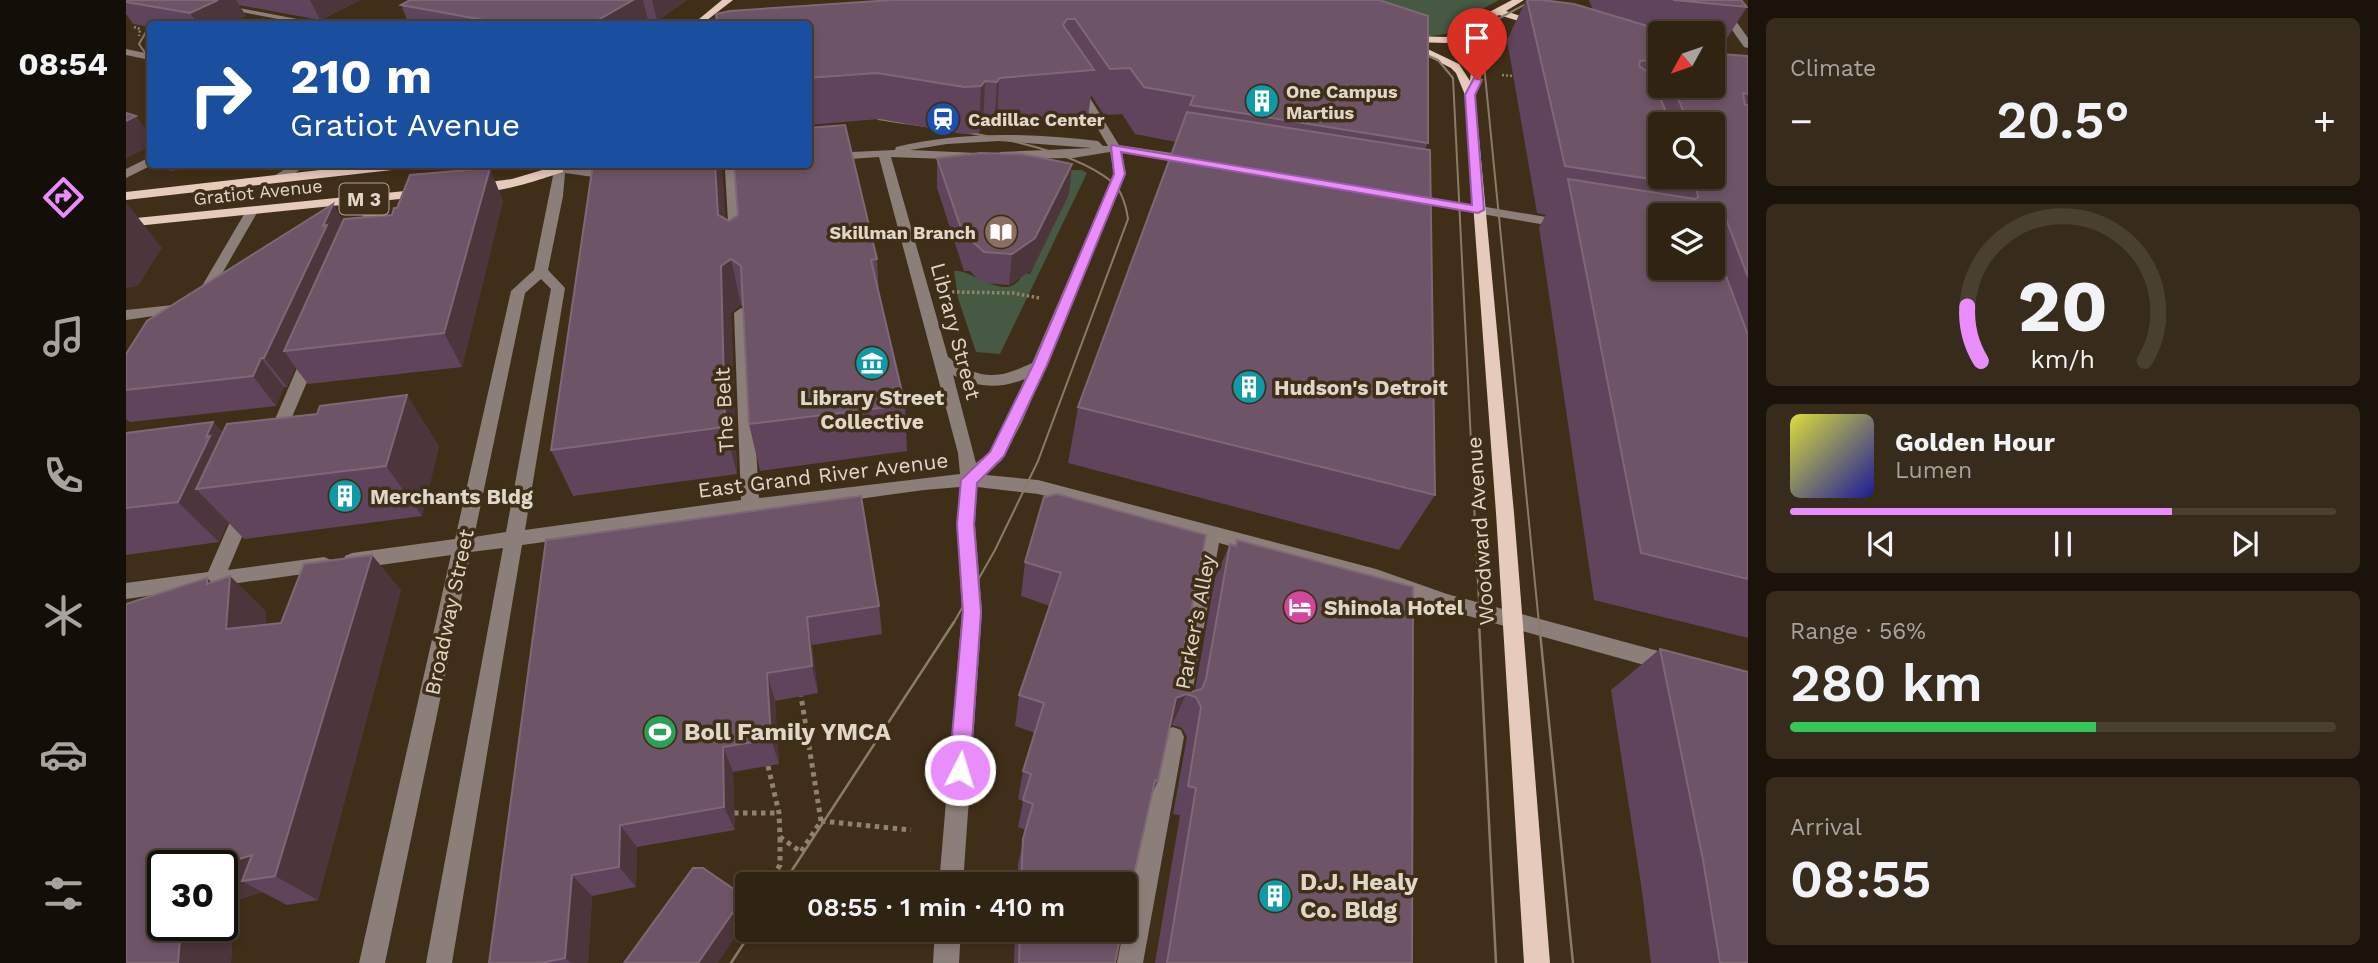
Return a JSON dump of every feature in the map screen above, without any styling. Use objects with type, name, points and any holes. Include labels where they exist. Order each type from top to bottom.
[{"type":"main road","points":[[701,21],[728,0]]},
{"type":"main road","points":[[1471,33],[1481,20],[1519,0]]},
{"type":"main road","points":[[1497,11],[1553,29]]},
{"type":"main road","name":"Woodward Avenue","points":[[1470,95],[1477,80],[1476,41],[1471,33],[1440,40],[1392,37],[1441,57],[1455,66],[1461,72],[1470,95],[1537,963]]},
{"type":"main road","name":"Gratiot Avenue","points":[[126,196],[375,168]]},
{"type":"main road","points":[[458,189],[513,183],[557,168]]},
{"type":"main road","name":"Gratiot Avenue","points":[[126,223],[444,191]]},
{"type":"street","points":[[169,4],[181,0],[301,21]]},
{"type":"street","points":[[1716,0],[1748,45]]},
{"type":"street","points":[[1732,23],[1748,24]]},
{"type":"street","points":[[126,52],[147,56]]},
{"type":"street","points":[[969,480],[996,456],[1040,365],[1120,174],[1115,148],[1070,74]]},
{"type":"street","points":[[812,158],[884,153],[933,156],[1073,155],[1115,148],[1205,162]]},
{"type":"street","name":"Library Street","points":[[884,153],[967,453],[969,480],[965,524],[972,612],[952,872]]},
{"type":"street","points":[[126,174],[147,164]]},
{"type":"street","points":[[278,179],[296,168]]},
{"type":"street","points":[[439,963],[558,288],[541,271],[557,196],[560,168]]},
{"type":"street","points":[[565,168],[606,176],[632,174]]},
{"type":"street","points":[[684,169],[696,168]]},
{"type":"street","points":[[732,168],[737,249]]},
{"type":"street","points":[[1400,196],[1580,227]]},
{"type":"street","points":[[355,250],[377,198]]},
{"type":"street","points":[[181,324],[197,305],[252,211]]},
{"type":"street","name":"Broadway Street","points":[[372,963],[518,291],[541,271]]},
{"type":"street","points":[[126,315],[197,305]]},
{"type":"street","name":"The Belt","points":[[741,313],[750,506]]},
{"type":"street","points":[[268,453],[317,339]]},
{"type":"street","points":[[942,360],[956,371],[993,383],[1016,379],[1040,365]]},
{"type":"street","name":"East Grand River Avenue","points":[[126,591],[923,483],[969,480],[1038,487],[1377,577],[1511,620],[1697,670]]},
{"type":"street","points":[[215,579],[252,491]]},
{"type":"street","name":"Parker’s Alley","points":[[1178,710],[1212,533]]},
{"type":"street","points":[[1130,963],[1173,737]]},
{"type":"street","points":[[946,963],[947,942]]},
{"type":"path","points":[[1502,75],[1512,76]]},
{"type":"path","points":[[952,292],[1013,293],[1039,298]]},
{"type":"path","points":[[780,837],[801,852],[821,821],[801,696]]},
{"type":"path","points":[[768,766],[779,813],[780,865],[776,872]]},
{"type":"path","points":[[734,813],[779,813]]},
{"type":"path","points":[[821,821],[911,830]]},
{"type":"green space","points":[[1313,0],[1499,0],[1464,19],[1450,33],[1427,37]]},
{"type":"green space","points":[[1082,170],[1087,173],[1000,354],[976,352],[958,298],[954,271],[1000,287],[1017,283],[1023,273],[1030,274],[1068,194],[1038,171]]},
{"type":"building","points":[[126,0],[218,0],[190,13]]},
{"type":"building","points":[[410,0],[633,0],[596,21],[489,21],[401,5]]},
{"type":"building","points":[[892,0],[1379,0],[1428,16],[1428,143],[1190,105],[1194,96],[1144,87],[1130,68],[1110,69],[1075,19],[1067,19],[1063,25],[1094,70],[999,78],[997,82],[985,81],[981,86],[964,87],[877,73],[812,78],[812,21],[717,21],[716,14]]},
{"type":"building","points":[[1527,0],[1574,4],[1648,26],[1648,60],[1640,61],[1639,66],[1648,72],[1648,98],[1660,98],[1666,112],[1648,112],[1648,179],[1565,166]]},
{"type":"building","points":[[1673,0],[1741,0],[1747,7]]},
{"type":"building","points":[[1726,54],[1748,56],[1748,94],[1743,93],[1745,105],[1748,105],[1748,277],[1725,219],[1725,203],[1648,203],[1648,280],[1725,280],[1725,273],[1748,335],[1748,579],[1641,553],[1568,179],[1695,199],[1698,197],[1697,189],[1725,189],[1725,112],[1684,112],[1678,98],[1726,98]]},
{"type":"building","points":[[1187,112],[1430,150],[1435,495],[1078,407]]},
{"type":"building","points":[[126,113],[136,116],[126,121]]},
{"type":"building","points":[[845,125],[877,259],[871,260],[905,405],[749,424],[741,266],[731,259],[721,266],[725,427],[551,450],[592,168],[715,168],[718,215],[729,221],[738,215],[734,168],[812,168],[812,128]]},
{"type":"building","name":"Skillman Branch","points":[[980,153],[1022,154],[1072,164],[1035,238],[1012,254],[984,252],[971,240],[965,240],[937,158]]},
{"type":"building","points":[[490,168],[444,333],[284,351],[344,219],[392,215],[410,175]]},
{"type":"building","points":[[333,204],[323,226],[327,225],[253,376],[126,390],[126,354],[147,321]]},
{"type":"building","points":[[407,395],[386,466],[196,489],[227,424],[317,414],[320,406]]},
{"type":"building","points":[[213,422],[206,437],[210,436],[178,502],[126,508],[126,433]]},
{"type":"building","points":[[1057,494],[1206,535],[1178,678],[1181,687],[1191,692],[1202,689],[1206,679],[1230,544],[1236,546],[1237,540],[1413,587],[1412,963],[1167,963],[1196,788],[1188,786],[1201,707],[1196,697],[1186,694],[1176,698],[1135,872],[1022,872],[1023,839],[1033,804],[1023,800],[1031,774],[1023,771],[1044,703],[1019,695],[1061,573],[1025,562],[1044,497]]},
{"type":"building","name":"Boll Family YMCA","points":[[861,496],[879,606],[807,617],[812,666],[767,673],[771,739],[723,747],[724,807],[620,825],[619,867],[572,875],[565,958],[541,963],[489,963],[546,540]]},
{"type":"building","points":[[372,555],[275,876],[242,881],[252,855],[238,859],[238,850],[147,850],[147,941],[180,941],[178,963],[126,963],[126,604],[207,578],[207,584],[230,576],[226,629],[281,623],[304,564]]},
{"type":"building","points":[[1660,649],[1748,672],[1748,963],[1720,963],[1703,860]]},
{"type":"building","points":[[693,868],[703,868],[735,890],[735,909],[698,963],[624,963]]},
{"type":"building","points":[[1020,942],[1119,942],[1115,963],[1019,963]]},
{"type":"tram line","points":[[1533,0],[1485,26],[1481,34],[1539,624]]},
{"type":"tram line","points":[[147,30],[139,44],[147,56]]},
{"type":"tram line","points":[[1409,47],[1438,60],[1453,78],[1480,624]]},
{"type":"tram line","points":[[878,119],[999,138],[1062,155],[1111,181],[1123,198],[1128,219],[1038,461],[995,550],[953,624]]},
{"type":"tram line","points":[[791,872],[954,622]]},
{"type":"tram line","points":[[1479,622],[1496,963]]},
{"type":"tram line","points":[[1539,622],[1573,963]]},
{"type":"tram line","points":[[731,963],[745,942]]},
{"type":"place","name":"One Campus Martius","points":[[1262,101]]},
{"type":"place","name":"Cadillac Center","points":[[943,119]]},
{"type":"place","name":"Skillman Branch","points":[[1001,232]]},
{"type":"place","name":"Library Street Collective","points":[[872,363]]},
{"type":"place","name":"Hudson's Detroit","points":[[1249,387]]},
{"type":"place","name":"Merchants Bldg","points":[[345,496]]},
{"type":"place","name":"Shinola Hotel","points":[[1300,607]]},
{"type":"place","name":"Boll Family YMCA","points":[[660,732]]},
{"type":"place","name":"D.J. Healy Co. Bldg","points":[[1275,896]]},
{"type":"route","points":[[960,770],[972,612],[971,570],[965,524],[969,480],[996,456],[1040,365],[1120,174],[1115,148],[1478,210],[1470,95],[1477,80]]}]
